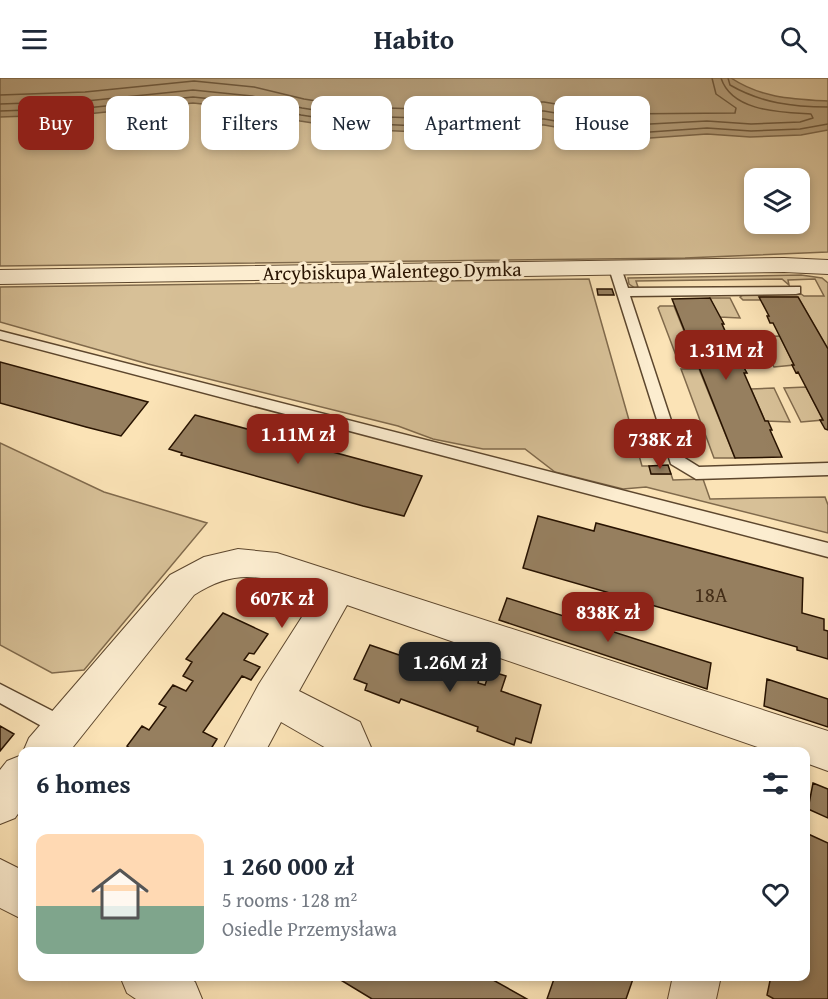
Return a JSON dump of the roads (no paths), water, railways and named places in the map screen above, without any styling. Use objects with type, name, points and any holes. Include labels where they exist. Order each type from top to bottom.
[{"type":"street","name":"Arcybiskupa Walentego Dymka","points":[[784,265],[828,260]]},
{"type":"street","name":"Arcybiskupa Walentego Dymka","points":[[0,277],[784,265],[828,267]]},
{"type":"street","points":[[53,739],[182,585],[203,571],[228,563],[252,562],[339,588],[748,738],[803,747]]},
{"type":"street","points":[[245,747],[339,588]]},
{"type":"street","points":[[273,697],[346,736],[351,747]]},
{"type":"street","points":[[810,748],[828,751]]},
{"type":"street","points":[[0,803],[18,781]]},
{"type":"street","points":[[0,881],[18,893]]},
{"type":"street","points":[[151,981],[178,999]]},
{"type":"street","points":[[692,999],[696,981]]},
{"type":"lane","points":[[615,268],[676,460],[696,473],[828,469]]},
{"type":"lane","points":[[624,292],[796,290]]},
{"type":"lane","points":[[0,335],[828,550]]},
{"type":"lane","points":[[0,693],[53,739]]},
{"type":"water","points":[[0,78],[731,78],[765,94],[828,101],[828,130],[801,135],[750,137],[707,134],[650,138],[650,96],[554,96],[554,127],[542,125],[542,96],[404,96],[404,131],[392,131],[392,96],[311,96],[311,123],[299,121],[299,96],[201,96],[201,104],[189,103],[189,96],[106,96],[106,112],[94,113],[94,96],[18,96],[18,116],[0,117]]}]
